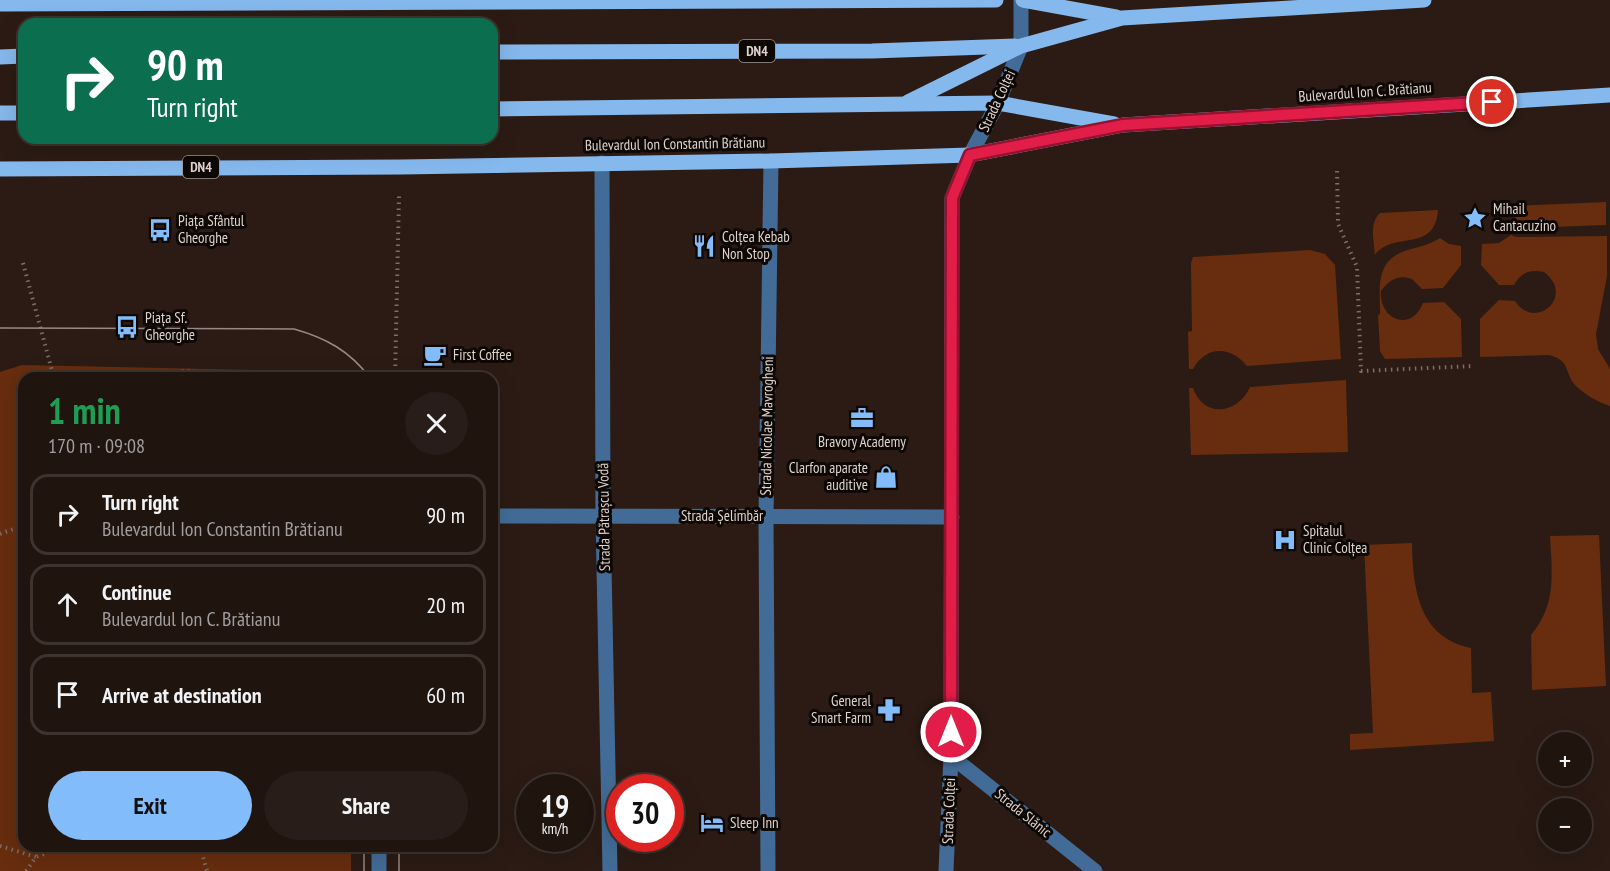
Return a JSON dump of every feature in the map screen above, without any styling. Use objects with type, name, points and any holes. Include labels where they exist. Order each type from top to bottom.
[{"type":"main road","points":[[0,4],[996,0]]},
{"type":"main road","name":"DN4","points":[[1022,0],[1122,18]]},
{"type":"main road","name":"DN4","points":[[498,52],[872,51],[1021,46],[1122,18],[1424,0]]},
{"type":"main road","points":[[902,105],[1021,46]]},
{"type":"main road","points":[[0,57],[18,56]]},
{"type":"main road","name":"Bulevardul Ion C. Brătianu","points":[[1123,125],[1610,95]]},
{"type":"main road","name":"DN4","points":[[498,109],[998,103],[1123,125]]},
{"type":"main road","points":[[0,113],[18,113]]},
{"type":"main road","name":"Bulevardul Ion Constantin Brătianu","points":[[0,169],[771,161],[970,155],[1123,125]]},
{"type":"street","points":[[1021,46],[1022,0]]},
{"type":"street","name":"Strada Colței","points":[[946,871],[951,756],[952,198],[970,155],[998,103],[1021,46]]},
{"type":"street","name":"Strada Nicolae Mavrogheni","points":[[768,871],[766,517],[771,161]]},
{"type":"street","name":"Strada Pătrașcu Vodă","points":[[602,163],[603,516],[610,871]]},
{"type":"street","name":"Strada Șelimbăr","points":[[498,516],[952,517]]},
{"type":"street","name":"Strada Slănic","points":[[951,756],[1095,871]]},
{"type":"street","points":[[379,852],[379,871]]},
{"type":"path","points":[[1337,171],[1338,224],[1357,267],[1361,371],[1473,366]]},
{"type":"path","points":[[395,372],[399,191]]},
{"type":"path","points":[[23,263],[52,372]]},
{"type":"path","points":[[174,372],[196,372]]},
{"type":"path","points":[[0,534],[18,527]]},
{"type":"path","points":[[0,846],[18,852]]},
{"type":"path","points":[[20,852],[36,857]]},
{"type":"path","points":[[26,871],[36,857],[49,852]]},
{"type":"path","points":[[202,852],[207,871]]},
{"type":"shaded area","points":[[1606,202],[1606,225],[1527,228],[1515,221],[1514,206]]},
{"type":"shaded area","points":[[1438,210],[1435,224],[1429,232],[1412,240],[1392,244],[1375,255],[1373,227],[1380,213]]},
{"type":"shaded area","points":[[1511,235],[1516,237],[1607,236],[1607,276],[1596,334],[1598,349],[1610,369],[1610,406],[1592,398],[1576,386],[1564,364],[1556,357],[1549,355],[1480,357],[1480,319],[1499,300],[1515,301],[1523,310],[1532,313],[1541,312],[1554,300],[1556,291],[1553,281],[1544,272],[1530,271],[1523,274],[1514,285],[1499,285],[1481,265],[1482,244],[1499,243]]},
{"type":"shaded area","points":[[1440,238],[1449,244],[1461,246],[1461,265],[1443,288],[1422,289],[1412,279],[1398,278],[1387,284],[1381,291],[1382,301],[1385,310],[1391,316],[1404,320],[1412,318],[1423,303],[1444,302],[1461,319],[1462,357],[1385,359],[1380,351],[1378,315],[1380,314],[1381,276],[1384,268],[1395,256]]},
{"type":"shaded area","points":[[1310,250],[1325,254],[1335,265],[1341,359],[1247,366],[1234,355],[1219,351],[1205,356],[1193,369],[1189,369],[1188,332],[1192,331],[1191,263],[1193,257]]},
{"type":"shaded area","points":[[22,365],[307,372],[18,372],[18,852],[351,852],[351,871],[0,871],[0,372]]},
{"type":"shaded area","points":[[1346,380],[1348,452],[1191,455],[1189,388],[1193,388],[1205,405],[1221,409],[1238,403],[1250,387]]},
{"type":"shaded area","points":[[1599,535],[1606,686],[1532,690],[1531,635],[1545,612],[1549,600],[1552,576],[1550,536]]},
{"type":"shaded area","points":[[1412,543],[1417,593],[1429,622],[1453,642],[1471,648],[1472,693],[1491,692],[1494,741],[1350,750],[1350,734],[1373,733],[1364,545]]},
{"type":"tram line","points":[[0,328],[294,329],[327,341],[346,353],[365,372]]},
{"type":"tram line","points":[[364,852],[364,871]]},
{"type":"tram line","points":[[399,852],[399,871]]},
{"type":"place","name":"Mihail Cantacuzino","points":[[1475,218]]},
{"type":"place","name":"Piața Sfântul Gheorghe","points":[[160,230]]},
{"type":"place","name":"Colțea Kebab Non Stop","points":[[704,246]]},
{"type":"place","name":"Piața Sf. Gheorghe","points":[[127,327]]},
{"type":"place","name":"First Coffee","points":[[435,355]]},
{"type":"place","name":"Bravory Academy","points":[[862,418]]},
{"type":"place","name":"Clarfon aparate auditive","points":[[886,477]]},
{"type":"place","name":"Spitalul Clinic Colțea","points":[[1285,540]]},
{"type":"place","name":"General Smart Farm","points":[[889,710]]},
{"type":"place","name":"Sleep Inn","points":[[712,823]]},
{"type":"route","points":[[951,732],[952,198],[970,155],[1123,125],[1492,102]]}]
